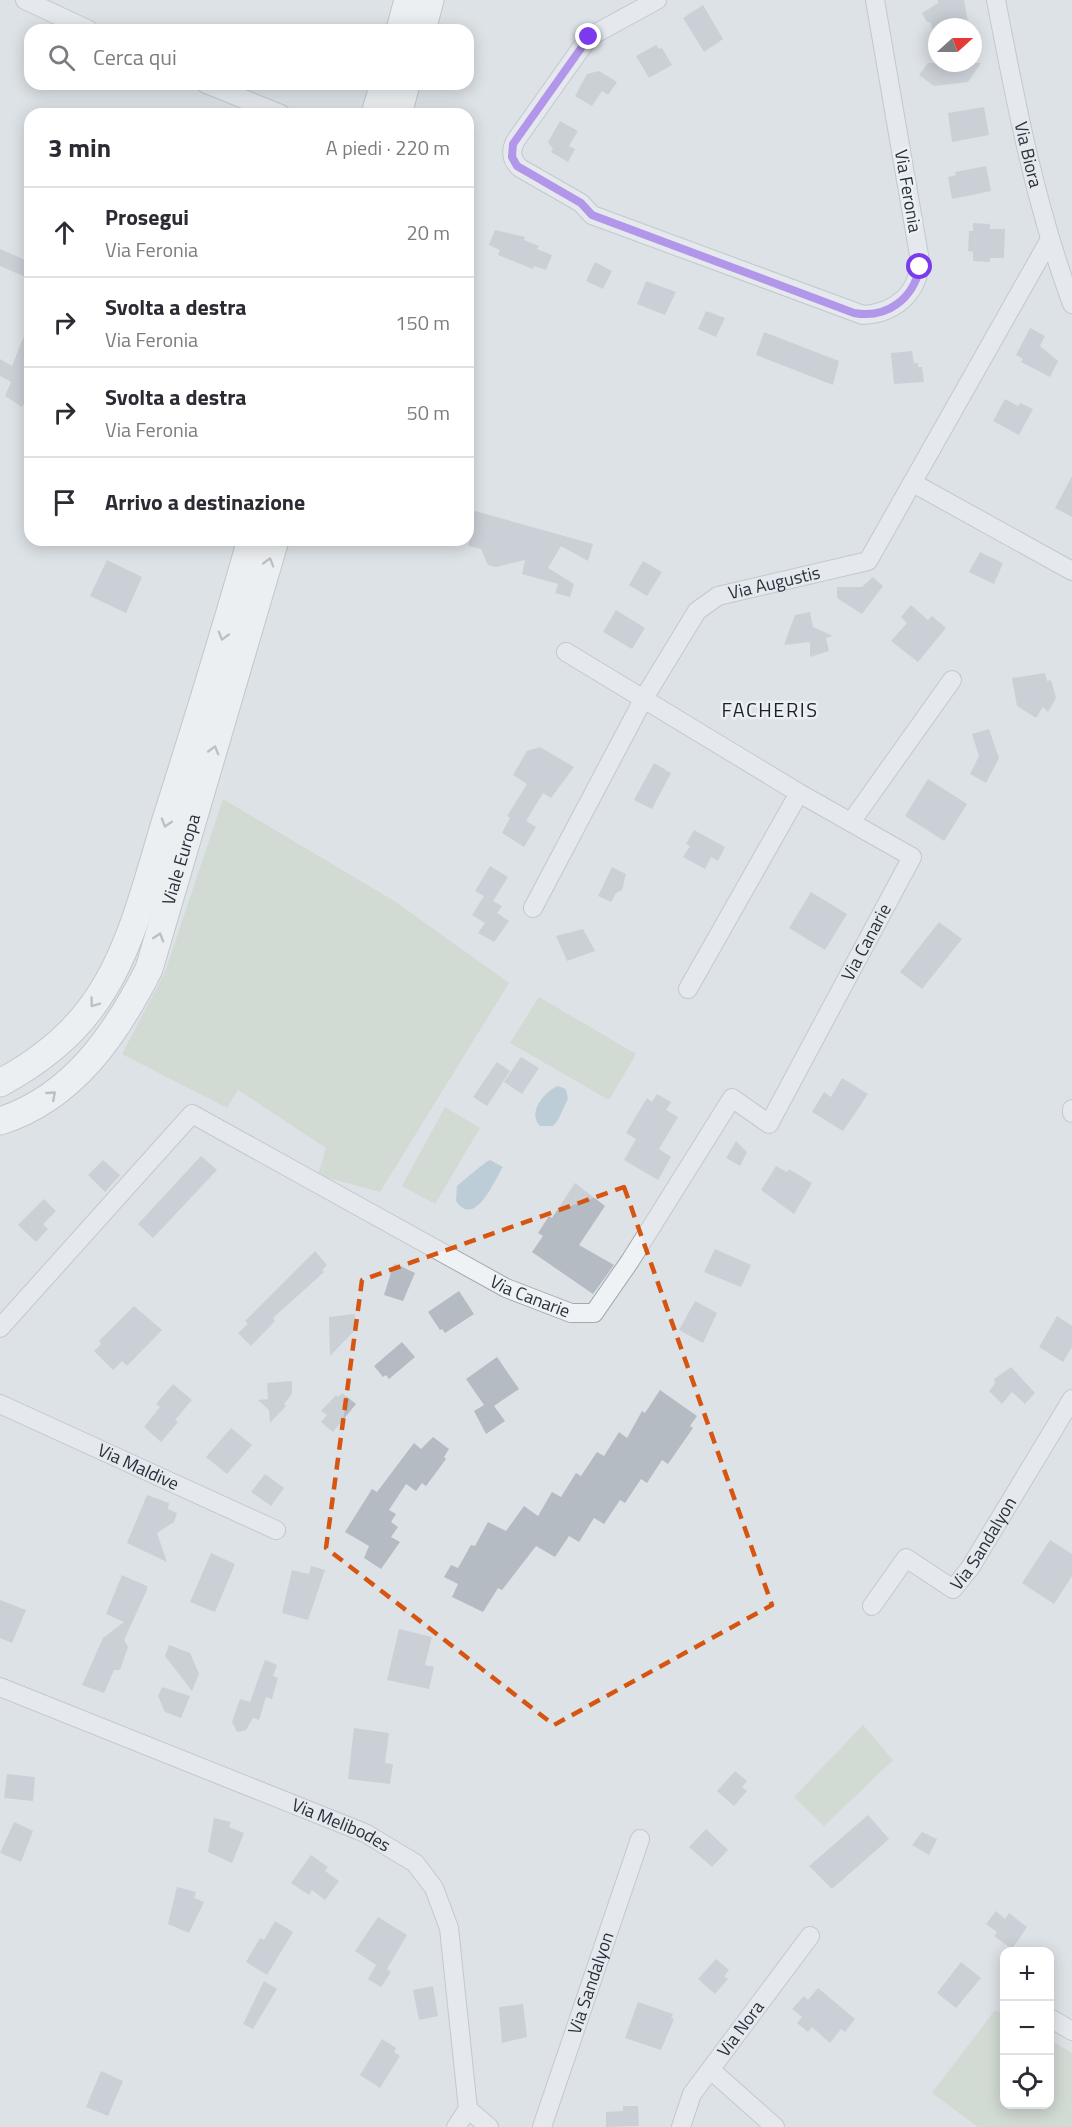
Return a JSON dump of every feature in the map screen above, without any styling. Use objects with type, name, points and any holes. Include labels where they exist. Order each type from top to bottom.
[{"type":"main road","points":[[401,24],[408,0]]},
{"type":"main road","points":[[424,24],[430,0]]},
{"type":"main road","points":[[377,108],[382,90]]},
{"type":"main road","points":[[400,108],[404,90]]},
{"type":"main road","name":"Viale Europa","points":[[0,1083],[45,1057],[93,1006],[110,980],[142,900],[190,752],[249,546]]},
{"type":"main road","name":"Viale Europa","points":[[0,1121],[45,1101],[97,1055],[124,1017],[149,969],[273,546]]},
{"type":"street","points":[[25,0],[76,24]]},
{"type":"street","name":"Via Feronia","points":[[657,0],[589,37],[516,140],[512,150],[514,162],[520,168],[581,203],[592,215],[863,315],[884,312],[905,298],[916,282],[920,261],[875,0]]},
{"type":"street","name":"Via Biora","points":[[996,0],[1018,110],[1049,241],[1072,304]]},
{"type":"street","points":[[221,90],[266,108]]},
{"type":"street","name":"Via Augustis","points":[[533,908],[644,698],[697,610],[718,596],[868,561],[1049,241]]},
{"type":"street","points":[[913,483],[1072,571]]},
{"type":"street","points":[[566,652],[851,822],[952,680]]},
{"type":"street","points":[[688,989],[799,793]]},
{"type":"street","name":"Via Canarie","points":[[0,1328],[192,1114],[506,1288],[571,1313],[594,1313],[630,1261],[732,1098],[769,1124],[912,857],[851,822]]},
{"type":"street","name":"Via Sandalyon","points":[[872,1606],[906,1558],[953,1589],[970,1568],[1072,1399]]},
{"type":"street","name":"Via Maldive","points":[[0,1404],[276,1530]]},
{"type":"street","name":"Via Melibodes","points":[[0,1687],[365,1833],[415,1863],[434,1887],[449,1928],[468,2109]]},
{"type":"street","name":"Via Sandalyon","points":[[542,2127],[640,1839]]},
{"type":"street","name":"Via Nora","points":[[681,2127],[692,2094],[810,1936]]},
{"type":"street","points":[[1054,2020],[1072,2031]]},
{"type":"street","points":[[711,2070],[775,2127]]},
{"type":"street","points":[[456,2127],[468,2109],[489,2127]]},
{"type":"highlighted area","points":[[624,1187],[772,1605],[554,1725],[326,1548],[362,1280]]},
{"type":"green space","points":[[223,799],[396,902],[509,983],[380,1192],[318,1175],[326,1148],[238,1090],[227,1108],[122,1054],[165,972]]},
{"type":"green space","points":[[539,997],[636,1054],[609,1100],[510,1043]]},
{"type":"green space","points":[[445,1107],[480,1128],[435,1204],[402,1186]]},
{"type":"green space","points":[[863,1725],[893,1760],[824,1826],[794,1797]]},
{"type":"green space","points":[[995,2010],[1000,2013],[1000,2109],[1054,2109],[1054,2042],[1072,2053],[1072,2127],[978,2127],[932,2093]]},
{"type":"water","points":[[558,1086],[566,1089],[568,1099],[553,1126],[540,1126],[536,1121],[536,1109],[547,1093]]},
{"type":"water","points":[[490,1160],[503,1167],[483,1200],[470,1209],[463,1208],[456,1201],[457,1186]]},
{"type":"building","points":[[938,0],[964,0],[967,18],[928,18],[928,22],[926,21],[922,13],[938,3]]},
{"type":"building","points":[[703,5],[723,39],[704,52],[683,18]]},
{"type":"building","points":[[656,45],[659,49],[662,48],[672,65],[649,78],[636,56]]},
{"type":"building","points":[[928,63],[928,72],[975,72],[968,82],[934,86],[919,75]]},
{"type":"building","points":[[599,71],[617,82],[608,95],[602,91],[592,106],[575,96],[587,74]]},
{"type":"building","points":[[984,107],[989,135],[952,142],[948,113]]},
{"type":"building","points":[[560,121],[578,131],[569,146],[575,149],[568,162],[551,152],[553,149],[548,142]]},
{"type":"building","points":[[986,166],[991,191],[952,199],[948,177],[956,175],[955,172]]},
{"type":"building","points":[[973,223],[990,224],[990,229],[1005,229],[1004,258],[990,258],[990,262],[973,261],[973,252],[968,251],[969,231],[973,231]]},
{"type":"building","points":[[495,230],[525,237],[524,240],[539,246],[537,249],[552,255],[546,270],[534,266],[533,269],[498,255],[500,250],[489,245]]},
{"type":"building","points":[[0,249],[24,259],[24,276],[0,266]]},
{"type":"building","points":[[595,262],[612,271],[603,289],[586,281]]},
{"type":"building","points":[[646,281],[676,292],[665,315],[637,304]]},
{"type":"building","points":[[706,311],[725,318],[716,337],[698,329]]},
{"type":"building","points":[[1030,328],[1045,336],[1040,346],[1058,361],[1050,377],[1021,362],[1023,359],[1016,355]]},
{"type":"building","points":[[764,332],[839,361],[833,385],[756,355]]},
{"type":"building","points":[[24,336],[24,403],[22,407],[5,396],[11,382],[0,376],[0,359],[12,366]]},
{"type":"building","points":[[912,351],[914,363],[922,367],[924,382],[894,384],[891,353]]},
{"type":"building","points":[[1005,399],[1018,406],[1020,403],[1033,409],[1019,435],[993,421]]},
{"type":"building","points":[[1072,476],[1072,517],[1055,508]]},
{"type":"building","points":[[474,511],[593,544],[588,561],[561,546],[548,568],[574,584],[570,597],[555,593],[558,584],[522,574],[525,560],[496,567],[488,565],[481,549],[468,546],[474,546]]},
{"type":"building","points":[[980,552],[1003,563],[994,584],[969,572]]},
{"type":"building","points":[[107,560],[142,577],[126,613],[90,596]]},
{"type":"building","points":[[643,561],[662,572],[647,596],[629,585]]},
{"type":"building","points":[[873,577],[883,586],[862,614],[837,598],[837,587],[862,587]]},
{"type":"building","points":[[911,605],[928,620],[932,616],[946,628],[918,662],[891,641],[907,623],[901,617]]},
{"type":"building","points":[[616,610],[645,628],[632,649],[603,632]]},
{"type":"building","points":[[810,612],[813,627],[833,636],[826,638],[829,651],[810,657],[810,642],[784,645],[795,615]]},
{"type":"building","points":[[1045,673],[1047,681],[1051,680],[1056,698],[1048,712],[1043,707],[1036,718],[1017,706],[1012,678]]},
{"type":"building","points":[[989,729],[999,758],[986,783],[970,774],[979,756],[972,734]]},
{"type":"building","points":[[540,747],[574,767],[551,798],[543,793],[526,821],[536,827],[524,847],[502,833],[510,818],[507,816],[527,784],[513,775],[527,751]]},
{"type":"building","points":[[654,763],[671,773],[652,809],[634,800]]},
{"type":"building","points":[[928,779],[967,804],[944,841],[905,816]]},
{"type":"building","points":[[694,830],[725,847],[718,861],[711,857],[705,869],[683,857],[690,846],[686,844]]},
{"type":"building","points":[[490,866],[508,877],[493,901],[502,906],[497,913],[509,921],[494,942],[478,933],[485,923],[472,915],[484,896],[475,891]]},
{"type":"building","points":[[612,867],[626,874],[622,890],[616,893],[611,902],[598,896]]},
{"type":"building","points":[[811,892],[847,914],[825,950],[789,928]]},
{"type":"building","points":[[939,922],[962,939],[922,989],[900,972]]},
{"type":"building","points":[[583,929],[595,951],[567,961],[556,936]]},
{"type":"building","points":[[521,1057],[539,1068],[522,1094],[504,1082]]},
{"type":"building","points":[[497,1062],[510,1071],[487,1106],[473,1097]]},
{"type":"building","points":[[842,1078],[868,1094],[843,1131],[812,1112],[824,1092],[831,1097]]},
{"type":"building","points":[[657,1094],[671,1102],[666,1110],[678,1117],[659,1149],[671,1157],[658,1180],[624,1160],[636,1139],[626,1133],[647,1098],[652,1102]]},
{"type":"building","points":[[736,1141],[747,1152],[740,1166],[726,1158]]},
{"type":"building","points":[[201,1156],[217,1170],[153,1238],[138,1224]]},
{"type":"building","points":[[103,1160],[120,1175],[105,1192],[88,1175]]},
{"type":"building","points":[[776,1166],[787,1172],[789,1169],[812,1183],[794,1214],[761,1190]]},
{"type":"building","points":[[575,1183],[605,1206],[579,1245],[614,1265],[593,1294],[532,1252],[543,1236],[538,1233],[549,1216],[552,1218]]},
{"type":"building","points":[[44,1199],[56,1211],[43,1224],[48,1229],[36,1242],[18,1225]]},
{"type":"building","points":[[715,1249],[751,1265],[741,1287],[704,1272]]},
{"type":"building","points":[[315,1251],[327,1265],[322,1270],[324,1272],[273,1318],[275,1321],[251,1346],[238,1333],[248,1324],[245,1321]]},
{"type":"building","points":[[394,1263],[415,1273],[403,1301],[384,1295]]},
{"type":"building","points":[[459,1291],[474,1314],[445,1333],[442,1329],[440,1330],[428,1312]]},
{"type":"building","points":[[695,1301],[717,1313],[703,1343],[679,1330]]},
{"type":"building","points":[[134,1306],[162,1330],[127,1366],[122,1361],[113,1370],[94,1351],[101,1344],[99,1341]]},
{"type":"building","points":[[355,1314],[354,1331],[330,1356],[329,1317]]},
{"type":"building","points":[[1057,1316],[1072,1326],[1072,1347],[1063,1362],[1039,1347]]},
{"type":"building","points":[[402,1342],[415,1357],[389,1379],[386,1375],[383,1377],[374,1366]]},
{"type":"building","points":[[497,1357],[519,1389],[494,1406],[505,1421],[486,1434],[474,1411],[484,1405],[466,1379]]},
{"type":"building","points":[[1011,1367],[1035,1393],[1025,1404],[1012,1392],[1002,1404],[989,1391],[995,1384],[994,1379]]},
{"type":"building","points":[[292,1381],[292,1394],[284,1404],[286,1406],[270,1423],[269,1410],[258,1400],[268,1399],[267,1383]]},
{"type":"building","points":[[173,1384],[192,1400],[175,1420],[178,1422],[161,1442],[144,1427],[160,1407],[156,1404]]},
{"type":"building","points":[[660,1390],[697,1416],[690,1426],[693,1428],[668,1464],[662,1460],[647,1483],[641,1479],[625,1503],[620,1500],[604,1524],[594,1518],[579,1542],[569,1536],[555,1557],[536,1546],[502,1590],[498,1588],[483,1612],[452,1597],[458,1584],[444,1577],[451,1565],[458,1568],[471,1545],[475,1546],[488,1522],[506,1531],[524,1506],[538,1516],[552,1492],[561,1497],[576,1473],[581,1476],[597,1452],[604,1456],[619,1432],[627,1438],[642,1411],[645,1413]]},
{"type":"building","points":[[342,1393],[356,1404],[333,1432],[321,1422],[327,1415],[321,1411],[336,1395],[338,1397]]},
{"type":"building","points":[[231,1428],[252,1445],[227,1474],[206,1457]]},
{"type":"building","points":[[433,1437],[449,1449],[444,1457],[446,1459],[426,1486],[422,1483],[416,1491],[406,1484],[389,1510],[396,1514],[391,1522],[398,1527],[391,1537],[400,1542],[381,1569],[364,1558],[369,1546],[345,1532],[372,1489],[377,1492],[414,1443],[421,1449]]},
{"type":"building","points":[[265,1474],[284,1488],[271,1506],[251,1492]]},
{"type":"building","points":[[147,1495],[169,1503],[168,1509],[177,1513],[174,1522],[157,1533],[167,1562],[127,1543]]},
{"type":"building","points":[[1050,1540],[1072,1554],[1072,1576],[1054,1604],[1022,1583]]},
{"type":"building","points":[[211,1553],[235,1564],[215,1612],[190,1602]]},
{"type":"building","points":[[311,1566],[325,1570],[308,1620],[282,1613],[292,1570],[309,1574]]},
{"type":"building","points":[[122,1575],[147,1586],[147,1590],[124,1640],[128,1647],[120,1670],[114,1670],[104,1693],[82,1685],[103,1638],[124,1622],[106,1614]]},
{"type":"building","points":[[0,1600],[26,1610],[12,1643],[0,1638]]},
{"type":"building","points":[[399,1629],[432,1637],[425,1665],[434,1667],[429,1689],[387,1680]]},
{"type":"building","points":[[169,1645],[190,1653],[199,1674],[192,1691],[165,1656]]},
{"type":"building","points":[[265,1660],[277,1665],[273,1676],[278,1678],[272,1699],[266,1697],[259,1720],[253,1718],[246,1730],[237,1732],[232,1722],[240,1699],[250,1702]]},
{"type":"building","points":[[162,1687],[190,1696],[181,1718],[165,1712],[158,1696]]},
{"type":"building","points":[[354,1728],[389,1733],[385,1763],[393,1764],[390,1784],[348,1779]]},
{"type":"building","points":[[735,1771],[747,1781],[742,1787],[747,1791],[734,1806],[717,1791]]},
{"type":"building","points":[[7,1774],[35,1777],[33,1801],[4,1798]]},
{"type":"building","points":[[868,1815],[889,1839],[832,1889],[809,1866]]},
{"type":"building","points":[[214,1818],[231,1822],[229,1827],[244,1833],[232,1863],[208,1852]]},
{"type":"building","points":[[14,1822],[33,1831],[21,1862],[0,1853]]},
{"type":"building","points":[[706,1829],[728,1850],[712,1867],[689,1847]]},
{"type":"building","points":[[922,1832],[937,1839],[929,1855],[912,1845]]},
{"type":"building","points":[[311,1855],[328,1867],[325,1871],[339,1881],[325,1900],[312,1890],[309,1895],[291,1883]]},
{"type":"building","points":[[177,1887],[196,1892],[194,1898],[204,1902],[189,1933],[168,1924]]},
{"type":"building","points":[[996,1911],[1005,1919],[1009,1913],[1027,1927],[1013,1947],[1009,1947],[994,1936],[997,1932],[986,1924]]},
{"type":"building","points":[[378,1917],[407,1935],[387,1969],[391,1972],[381,1987],[368,1979],[376,1965],[355,1951]]},
{"type":"building","points":[[275,1921],[293,1932],[267,1975],[246,1962],[260,1938],[264,1940]]},
{"type":"building","points":[[716,1959],[729,1970],[724,1976],[728,1979],[715,1994],[698,1979]]},
{"type":"building","points":[[961,1962],[981,1978],[956,2008],[937,1993]]},
{"type":"building","points":[[264,1981],[277,1989],[253,2029],[243,2024]]},
{"type":"building","points":[[433,1986],[438,2016],[419,2020],[413,1990]]},
{"type":"building","points":[[818,1988],[855,2019],[845,2032],[841,2029],[830,2043],[812,2027],[808,2032],[797,2023],[802,2017],[792,2009],[804,1996],[808,2000]]},
{"type":"building","points":[[638,2002],[673,2014],[671,2018],[674,2019],[661,2050],[625,2038]]},
{"type":"building","points":[[523,2004],[527,2037],[502,2043],[499,2007]]},
{"type":"building","points":[[382,2039],[396,2048],[394,2052],[400,2056],[380,2088],[360,2075]]},
{"type":"building","points":[[101,2071],[123,2081],[108,2116],[86,2107]]},
{"type":"building","points":[[623,2106],[638,2106],[639,2126],[606,2127],[606,2112],[623,2111]]},
{"type":"district","name":"FACHERIS","points":[[770,710]]},
{"type":"route","points":[[589,37],[513,144],[512,157],[517,166],[581,203],[592,215],[854,313],[873,314],[891,309],[911,290],[920,267]]}]
